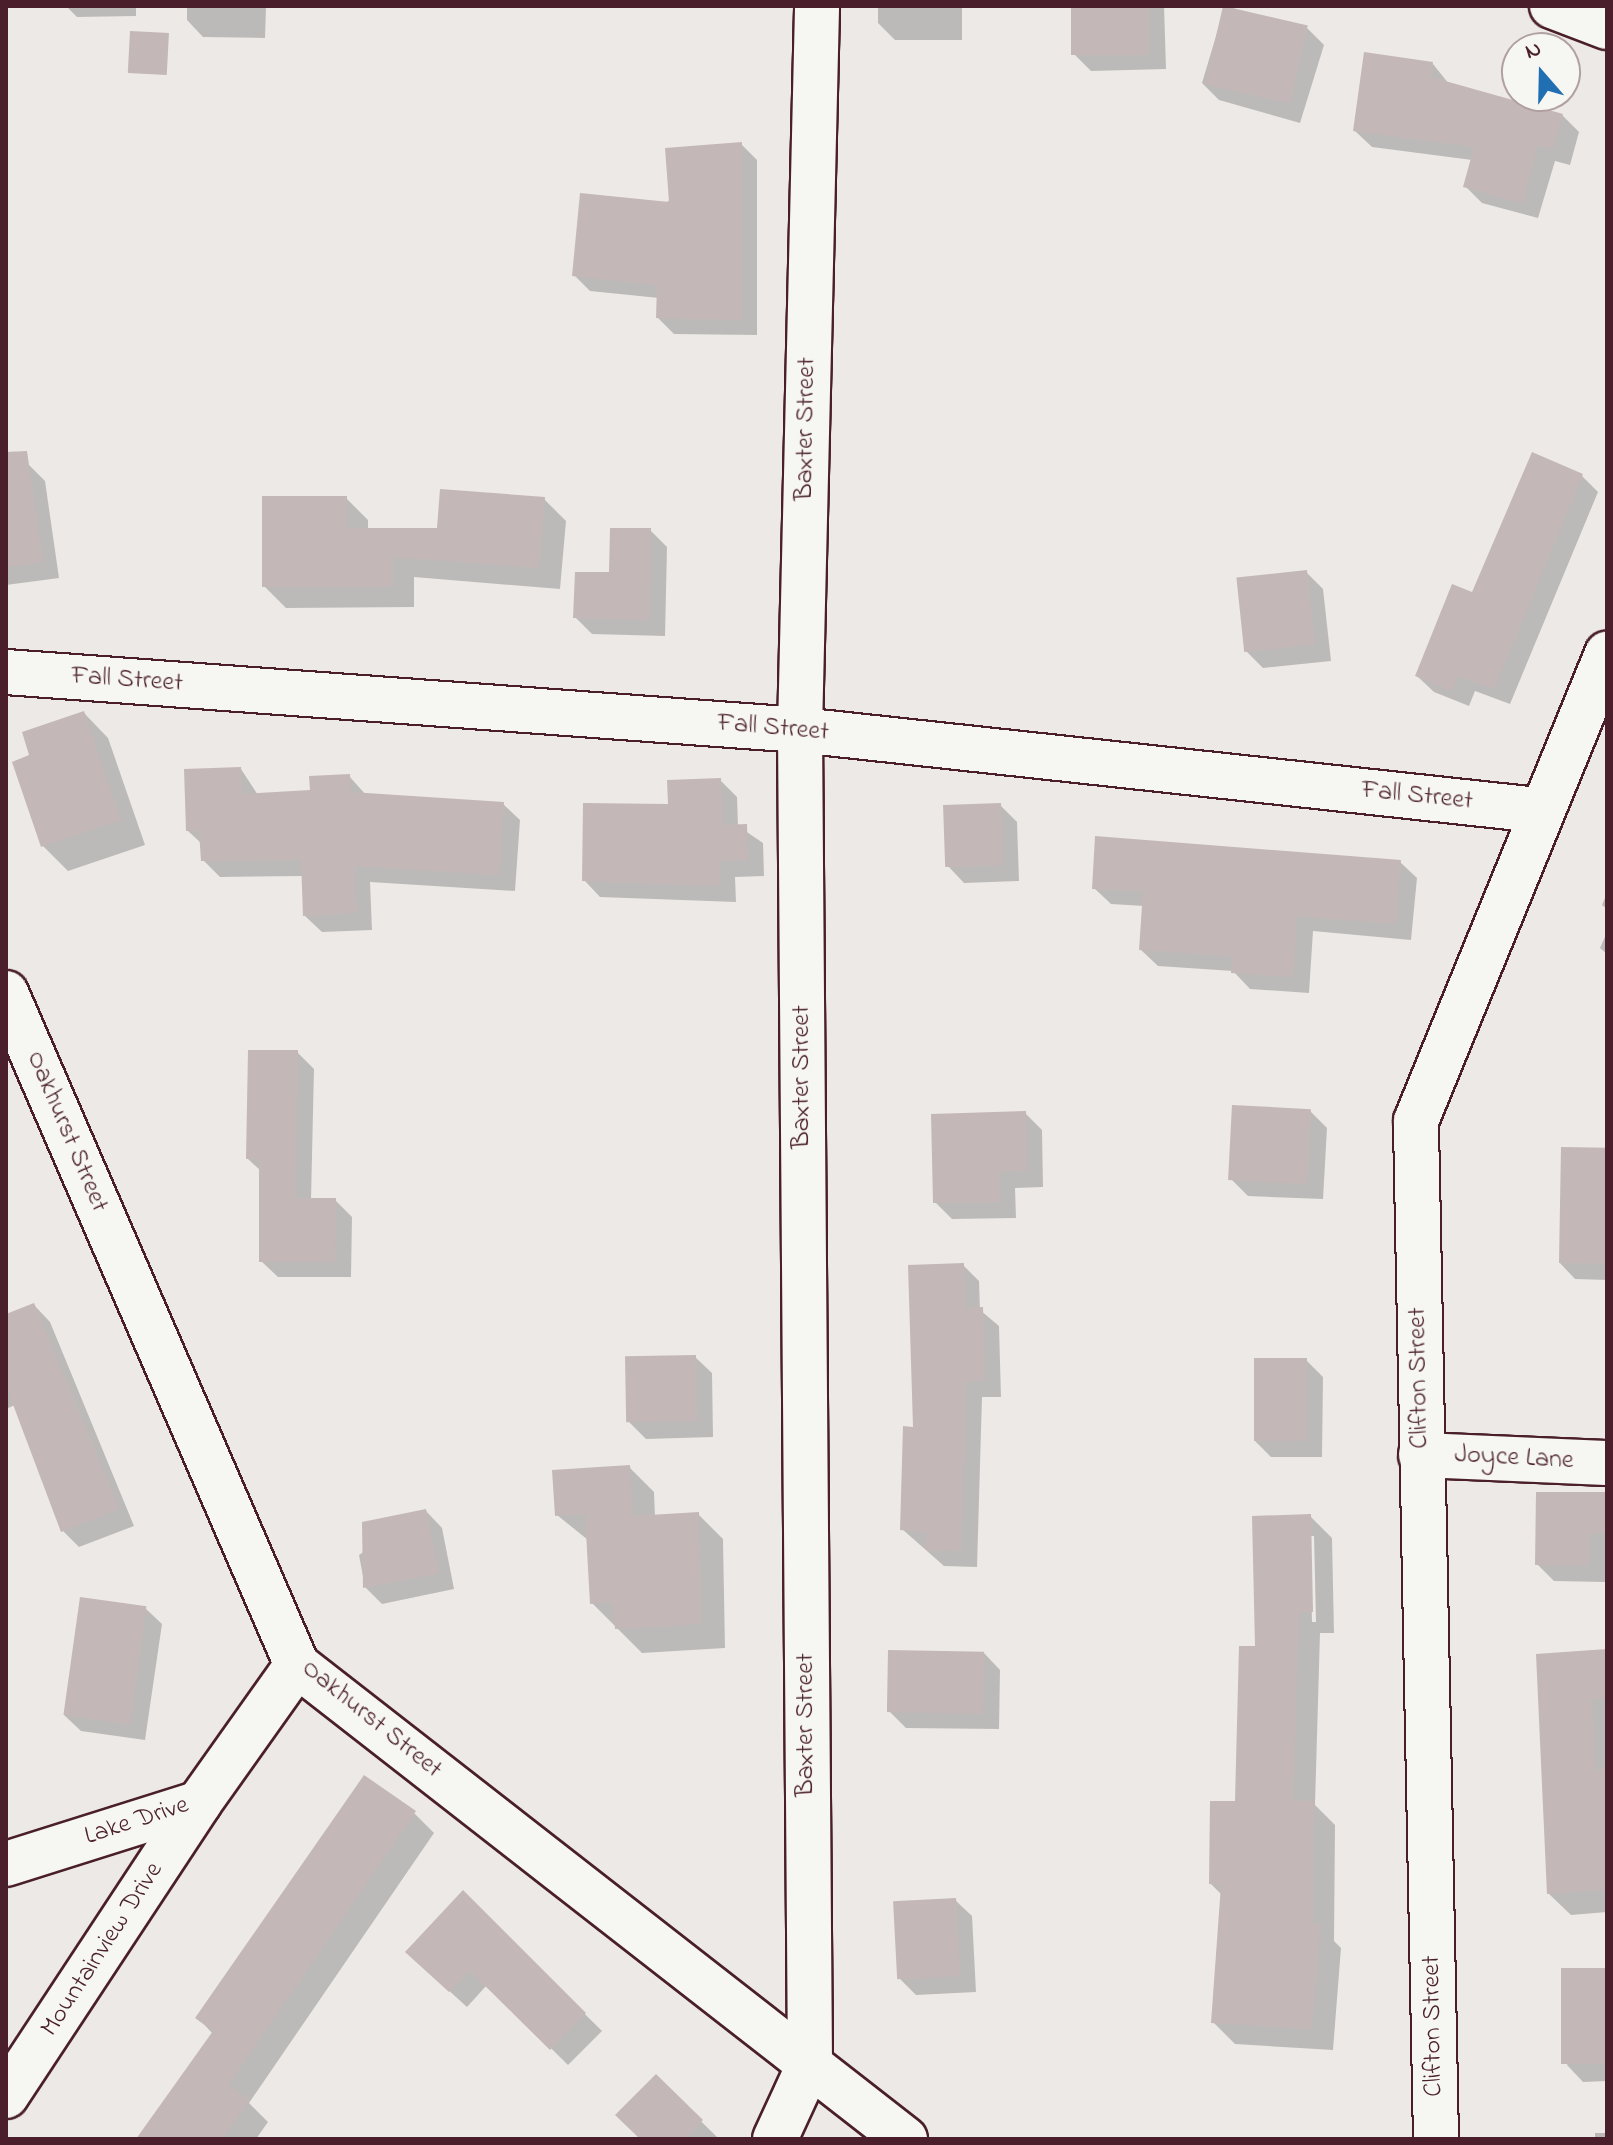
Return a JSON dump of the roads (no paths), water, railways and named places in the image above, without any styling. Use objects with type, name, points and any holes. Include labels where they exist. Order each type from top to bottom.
[{"type":"street","name":"Baxter Street","points":[[775,2139],[810,2063],[800,730],[817,6]]},
{"type":"street","points":[[1552,6],[1607,27]]},
{"type":"street","name":"Clifton Street","points":[[1436,2139],[1416,1121],[1538,810],[1607,654]]},
{"type":"street","name":"Fall Street","points":[[6,672],[800,730],[1538,810]]},
{"type":"street","name":"Oakhurst Street","points":[[6,993],[297,1665],[905,2139]]},
{"type":"street","name":"Joyce Lane","points":[[1421,1455],[1607,1463]]},
{"type":"street","name":"Lake Drive","points":[[6,1864],[199,1803],[297,1665]]},
{"type":"street","name":"Mountainview Drive","points":[[6,2096],[199,1803]]}]
